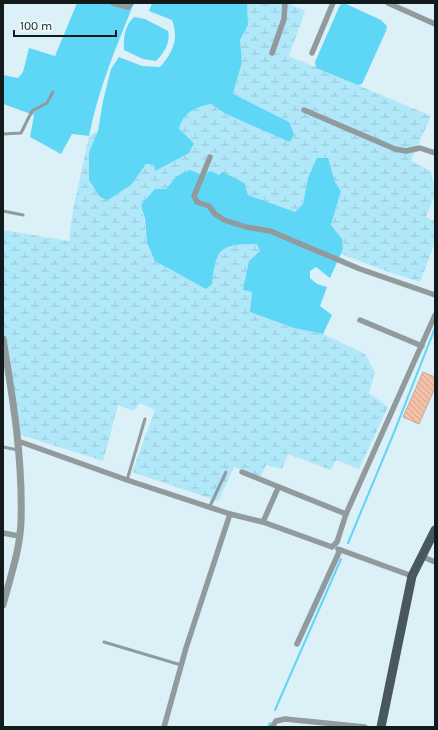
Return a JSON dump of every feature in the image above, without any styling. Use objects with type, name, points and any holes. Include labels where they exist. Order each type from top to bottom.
[{"type":"main road","points":[[381,727],[412,576],[435,530]]},
{"type":"street","points":[[114,3],[128,7],[131,3]]},
{"type":"street","points":[[272,52],[284,19],[285,3]]},
{"type":"street","points":[[312,53],[333,3]]},
{"type":"street","points":[[388,3],[435,24]]},
{"type":"street","points":[[304,110],[395,149],[406,150],[420,148],[435,153]]},
{"type":"street","points":[[210,157],[194,196],[198,202],[209,206],[219,217],[246,227],[270,231],[360,269],[435,296]]},
{"type":"street","points":[[332,547],[337,542],[346,514],[435,315]]},
{"type":"street","points":[[360,320],[422,346]]},
{"type":"street","points":[[3,339],[15,411],[18,441],[21,521],[3,605]]},
{"type":"street","points":[[18,441],[127,480],[210,506],[230,514],[263,522],[412,576]]},
{"type":"street","points":[[242,472],[278,488],[346,514]]},
{"type":"street","points":[[263,522],[278,488]]},
{"type":"street","points":[[164,727],[181,665],[230,514]]},
{"type":"street","points":[[3,533],[19,536]]},
{"type":"street","points":[[297,644],[340,550]]},
{"type":"street","points":[[421,556],[435,562]]},
{"type":"street","points":[[272,727],[276,721],[285,719],[365,727]]},
{"type":"lane","points":[[3,134],[21,133],[32,111],[47,103],[53,92]]},
{"type":"lane","points":[[3,212],[24,215]]},
{"type":"lane","points":[[127,480],[145,419]]},
{"type":"lane","points":[[3,448],[18,450]]},
{"type":"lane","points":[[210,506],[226,472]]},
{"type":"lane","points":[[104,642],[181,665]]},
{"type":"green space","points":[[247,3],[288,3],[305,11],[289,56],[431,116],[411,161],[431,171],[435,195],[426,217],[435,221],[435,242],[420,282],[341,254],[343,246],[341,238],[331,225],[341,191],[335,182],[327,158],[308,178],[303,204],[295,213],[248,195],[219,175],[177,176],[166,189],[141,205],[147,242],[151,252],[164,266],[182,275],[212,284],[218,256],[222,250],[235,245],[257,244],[261,251],[244,290],[252,292],[250,312],[294,328],[323,334],[365,354],[375,372],[369,393],[388,407],[359,469],[336,460],[331,470],[288,454],[282,469],[266,465],[260,478],[234,467],[218,501],[132,472],[155,410],[139,403],[134,411],[118,405],[103,461],[18,434],[3,356],[3,230],[69,241],[73,210],[89,136],[98,131],[89,152],[132,184],[146,164],[154,165],[155,171],[194,143],[179,129],[183,118],[190,111],[205,105],[211,104],[226,114],[290,141],[233,94],[242,62],[240,41],[248,25]]},
{"type":"water","points":[[77,3],[134,3],[102,85],[89,136],[72,134],[61,154],[30,137],[34,115],[3,104],[3,75],[18,78],[23,72],[29,48],[55,56]]},
{"type":"water","points":[[152,3],[247,3],[248,25],[240,40],[242,62],[233,94],[289,122],[294,134],[290,142],[226,114],[211,104],[200,107],[187,114],[179,129],[194,143],[189,153],[155,171],[154,165],[146,164],[132,184],[108,200],[100,197],[89,180],[89,152],[98,131],[103,101],[111,69],[119,57],[142,66],[160,67],[174,45],[175,33],[172,20],[149,11]]},
{"type":"water","points":[[344,3],[381,20],[387,26],[362,84],[358,85],[316,68],[315,62],[340,5]]},
{"type":"water","points":[[134,17],[145,19],[168,31],[168,43],[156,61],[143,59],[124,50],[125,32],[128,24]]},
{"type":"water","points":[[317,158],[328,158],[335,182],[341,191],[331,225],[342,239],[343,249],[330,278],[316,267],[310,271],[310,278],[317,284],[327,287],[320,306],[332,315],[323,334],[294,328],[250,312],[252,292],[243,290],[249,261],[260,251],[257,244],[235,245],[222,250],[218,256],[212,284],[206,289],[155,261],[147,243],[145,219],[141,205],[155,189],[166,189],[177,176],[190,170],[202,175],[211,171],[219,175],[223,172],[244,183],[248,195],[295,212],[303,204],[308,178]]},
{"type":"building","points":[[423,372],[435,377],[435,388],[419,424],[403,417]]},
{"type":"waterway","points":[[348,543],[435,328]]},
{"type":"waterway","points":[[275,710],[341,559]]},
{"type":"waterway","points":[[268,727],[270,723]]}]
